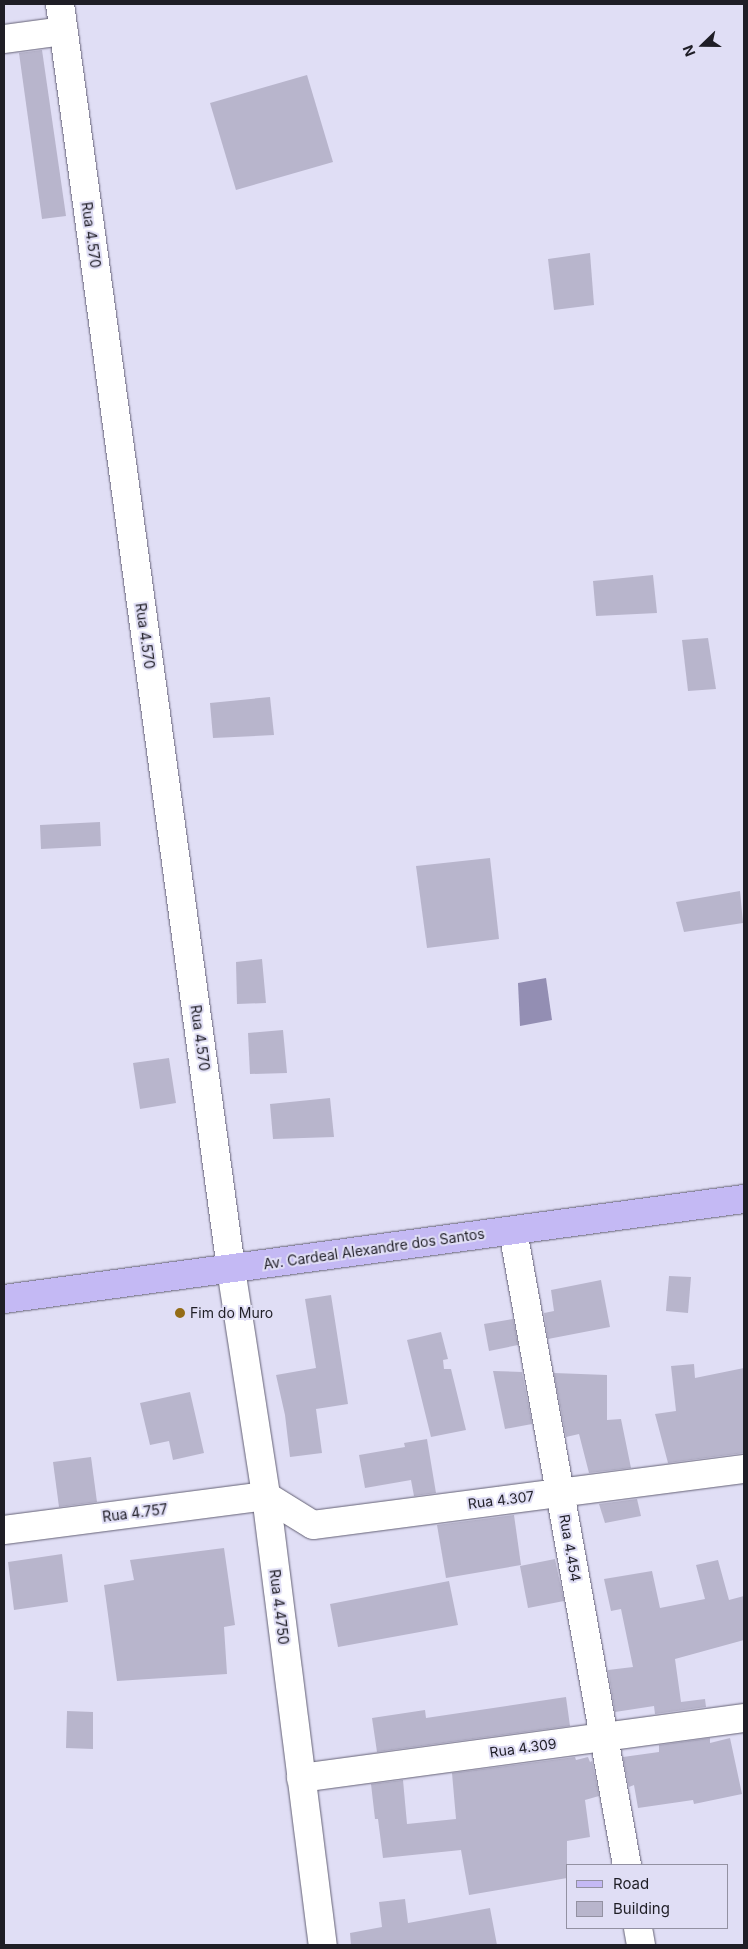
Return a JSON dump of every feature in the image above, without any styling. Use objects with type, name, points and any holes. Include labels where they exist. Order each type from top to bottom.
[{"type":"main road","name":"Av. Cardeal Alexandre dos Santos","points":[[4,1299],[744,1199]]},
{"type":"street","name":"Rua 4.570","points":[[60,4],[231,1269]]},
{"type":"street","points":[[4,39],[63,31]]},
{"type":"street","name":"Rua 4.454","points":[[513,1231],[627,1864]]},
{"type":"street","name":"Rua 4.4750","points":[[231,1269],[266,1496],[323,1945]]},
{"type":"street","name":"Rua 4.307","points":[[266,1496],[313,1525],[744,1469]]},
{"type":"street","name":"Rua 4.757","points":[[4,1530],[266,1496]]},
{"type":"street","name":"Rua 4.309","points":[[301,1778],[744,1718]]},
{"type":"street","points":[[638,1929],[641,1945]]},
{"type":"shaded area","points":[[546,978],[552,1020],[520,1026],[518,983]]},
{"type":"building","points":[[42,50],[66,216],[42,219],[19,53]]},
{"type":"building","points":[[307,75],[333,162],[236,190],[210,103]]},
{"type":"building","points":[[590,253],[594,305],[554,310],[548,259]]},
{"type":"building","points":[[653,575],[657,613],[596,616],[593,581]]},
{"type":"building","points":[[708,638],[716,689],[688,691],[682,640]]},
{"type":"building","points":[[270,697],[274,735],[213,738],[210,703]]},
{"type":"building","points":[[100,822],[101,846],[41,849],[40,825]]},
{"type":"building","points":[[490,858],[499,939],[427,948],[416,866]]},
{"type":"building","points":[[740,891],[743,923],[684,932],[676,902]]},
{"type":"building","points":[[262,959],[266,1003],[237,1004],[236,962]]},
{"type":"building","points":[[283,1030],[287,1073],[250,1074],[248,1033]]},
{"type":"building","points":[[169,1058],[176,1103],[140,1109],[133,1063]]},
{"type":"building","points":[[330,1098],[334,1137],[273,1139],[270,1104]]},
{"type":"building","points":[[669,1276],[691,1277],[688,1313],[666,1311]]},
{"type":"building","points":[[601,1280],[610,1327],[548,1339],[544,1313],[554,1311],[551,1290]]},
{"type":"building","points":[[331,1295],[348,1404],[316,1409],[322,1453],[290,1457],[285,1415],[276,1375],[316,1368],[305,1299]]},
{"type":"building","points":[[513,1319],[518,1345],[489,1351],[484,1324]]},
{"type":"building","points":[[441,1332],[448,1359],[443,1360],[444,1369],[451,1369],[466,1430],[431,1437],[407,1340]]},
{"type":"building","points":[[694,1364],[695,1378],[744,1368],[744,1453],[668,1463],[655,1414],[676,1411],[671,1366]]},
{"type":"building","points":[[493,1371],[522,1372],[532,1424],[505,1429]]},
{"type":"building","points":[[554,1373],[607,1375],[607,1420],[621,1419],[631,1468],[589,1473],[579,1434],[566,1437]]},
{"type":"building","points":[[190,1392],[204,1453],[173,1460],[169,1441],[150,1445],[140,1403]]},
{"type":"building","points":[[427,1439],[436,1493],[414,1496],[411,1480],[365,1488],[359,1455],[405,1447],[404,1443]]},
{"type":"building","points":[[91,1457],[97,1502],[59,1507],[53,1462]]},
{"type":"building","points":[[637,1499],[641,1516],[605,1523],[599,1504]]},
{"type":"building","points":[[514,1515],[521,1565],[446,1578],[437,1525]]},
{"type":"building","points":[[224,1548],[235,1625],[224,1627],[227,1674],[117,1681],[104,1585],[134,1580],[130,1560]]},
{"type":"building","points":[[62,1554],[68,1602],[14,1610],[8,1562]]},
{"type":"building","points":[[555,1559],[564,1601],[528,1608],[520,1566]]},
{"type":"building","points":[[718,1560],[729,1600],[744,1596],[744,1640],[675,1659],[681,1702],[705,1699],[706,1707],[655,1714],[654,1706],[615,1712],[608,1670],[633,1667],[621,1609],[611,1611],[604,1579],[652,1571],[660,1608],[705,1599],[696,1565]]},
{"type":"building","points":[[449,1581],[458,1625],[338,1647],[330,1604]]},
{"type":"building","points":[[566,1697],[570,1726],[377,1752],[372,1718],[425,1710],[426,1718]]},
{"type":"building","points":[[67,1711],[93,1712],[93,1749],[66,1748]]},
{"type":"building","points":[[710,1738],[710,1743],[730,1738],[742,1794],[694,1804],[693,1800],[638,1808],[634,1785],[629,1787],[623,1757],[659,1752],[659,1745]]},
{"type":"building","points":[[575,1757],[576,1760],[588,1757],[590,1762],[592,1761],[599,1796],[585,1800],[590,1837],[567,1841],[566,1878],[469,1895],[461,1850],[383,1858],[378,1819],[375,1819],[371,1784],[403,1780],[407,1824],[456,1819],[452,1773]]},
{"type":"building","points":[[405,1899],[408,1923],[490,1908],[497,1945],[351,1945],[350,1933],[382,1927],[379,1902]]},
{"type":"place","name":"Fim do Muro","points":[[180,1313]]}]
